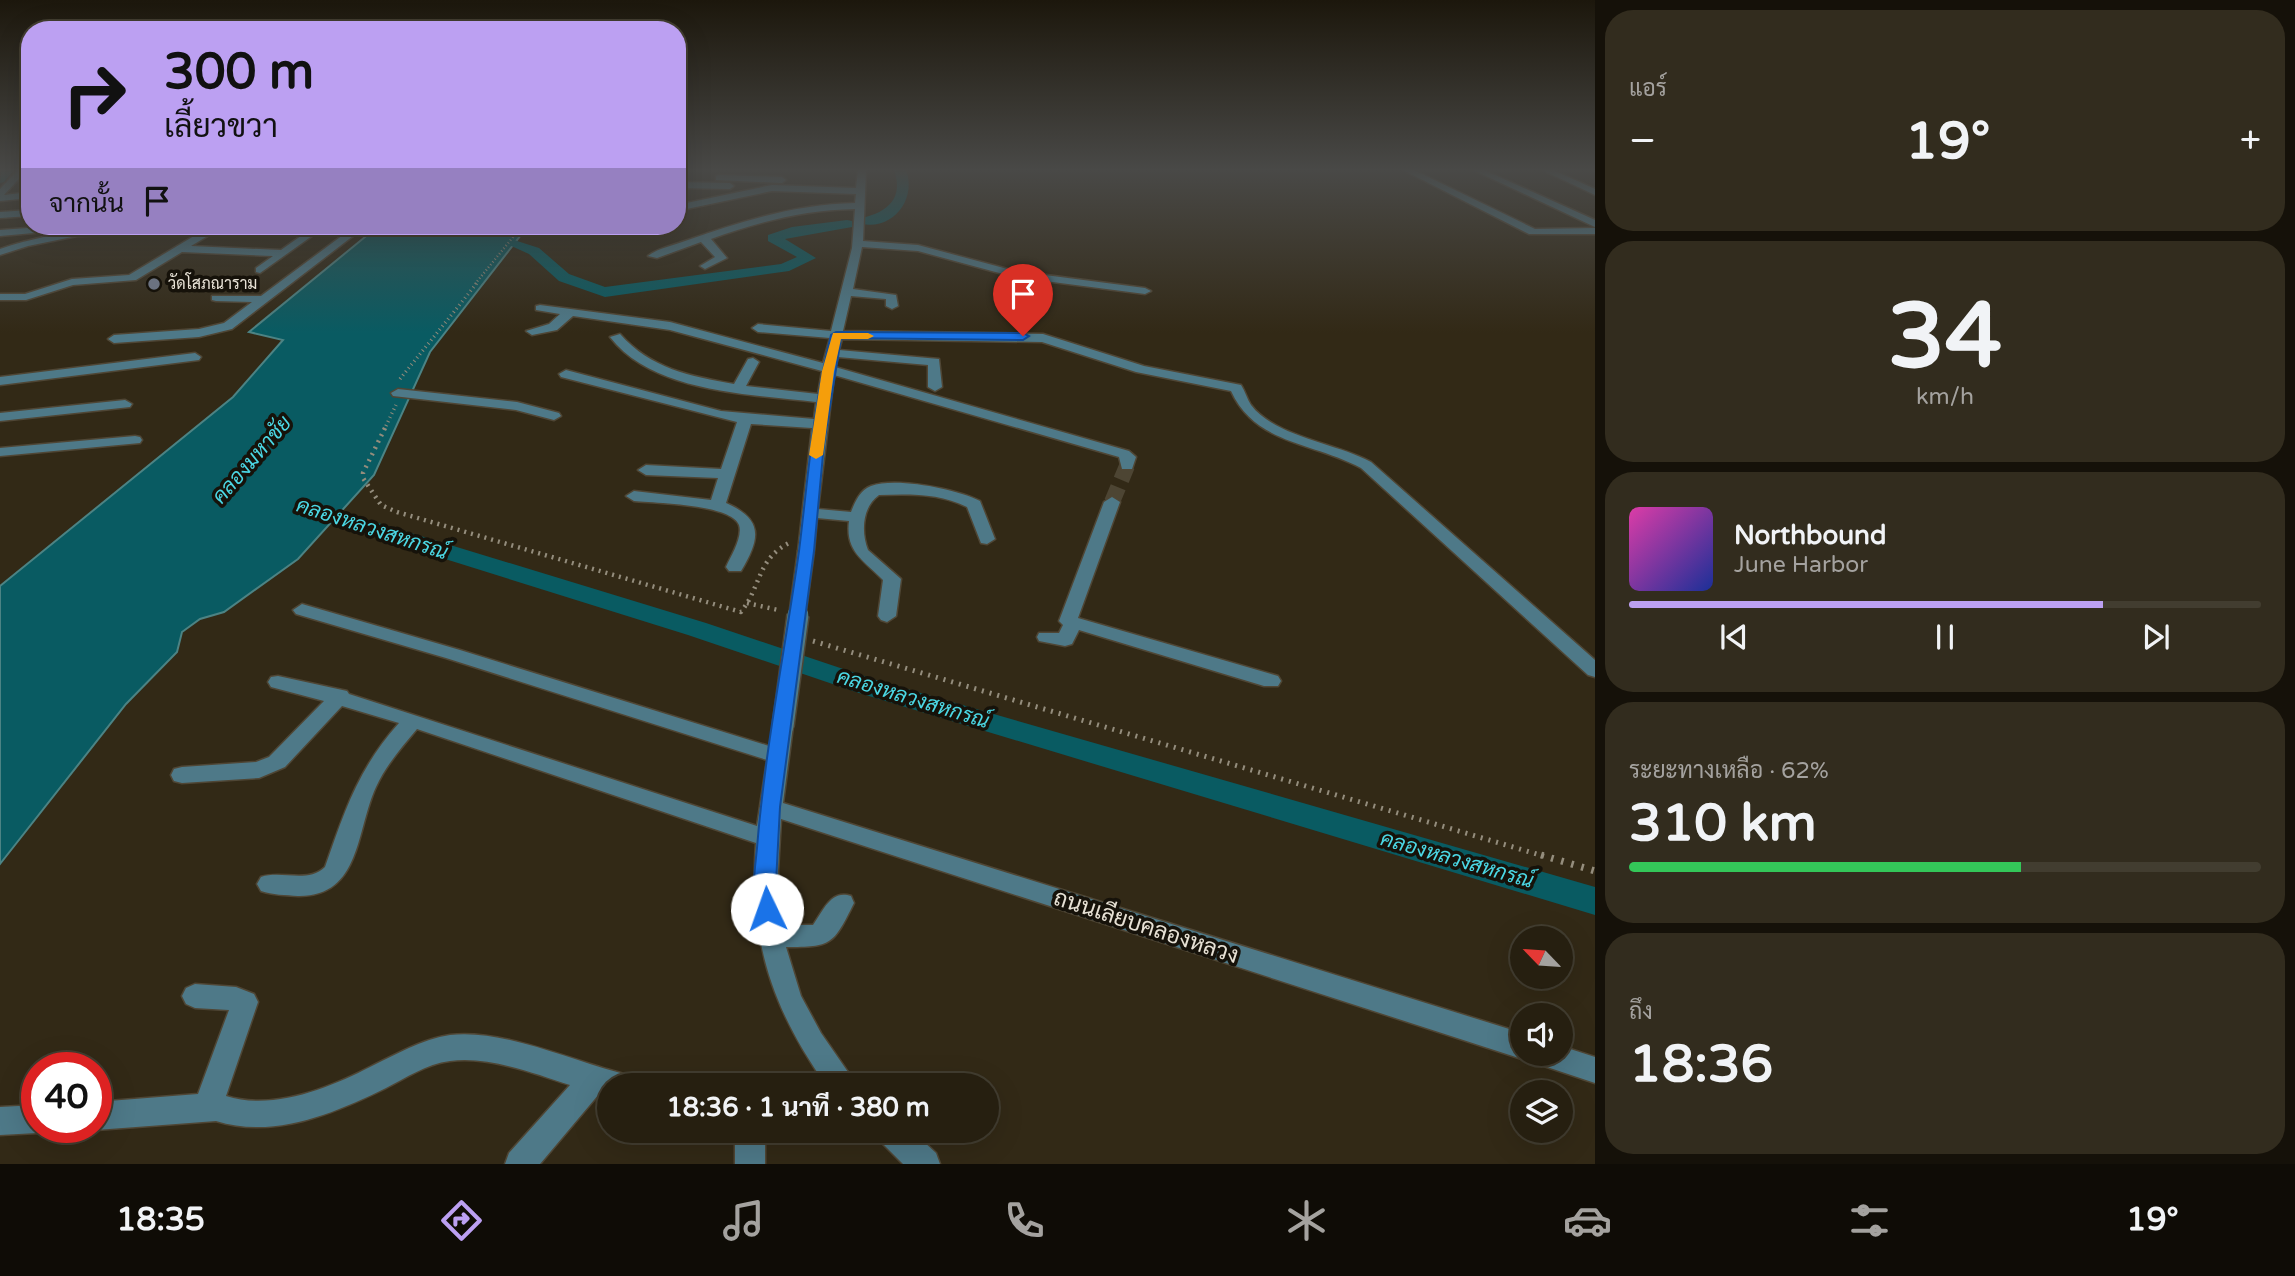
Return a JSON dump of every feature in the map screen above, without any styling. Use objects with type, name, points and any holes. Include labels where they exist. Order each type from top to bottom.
[{"type":"street","points":[[653,256],[740,224]]},
{"type":"street","points":[[833,1073],[799,1022],[780,981],[770,936],[765,883],[770,807],[807,543],[820,424],[828,371],[857,244],[858,224]]},
{"type":"street","points":[[1518,224],[1533,232],[1595,232]]},
{"type":"street","points":[[0,233],[21,231]]},
{"type":"street","points":[[0,252],[37,239],[77,235]]},
{"type":"street","points":[[0,297],[26,297],[80,280],[132,278],[203,235]]},
{"type":"street","points":[[260,270],[309,235]]},
{"type":"street","points":[[114,339],[216,331],[228,326],[348,235]]},
{"type":"street","points":[[705,266],[722,258],[706,242],[706,236]]},
{"type":"street","points":[[857,244],[918,248],[1014,274],[1145,291]]},
{"type":"street","points":[[181,249],[284,253]]},
{"type":"street","points":[[847,292],[892,297],[892,306]]},
{"type":"street","points":[[216,298],[263,299]]},
{"type":"street","points":[[540,308],[685,329],[1124,454],[1129,457],[1127,466]]},
{"type":"street","points":[[532,331],[553,327],[569,313]]},
{"type":"street","points":[[758,328],[836,335],[1043,338],[1141,369],[1236,388],[1255,420],[1341,452],[1366,465],[1595,671]]},
{"type":"street","points":[[616,337],[623,349],[660,371],[694,380],[824,399]]},
{"type":"street","points":[[832,353],[934,362],[935,387]]},
{"type":"street","points":[[0,381],[195,357]]},
{"type":"street","points":[[739,387],[752,362]]},
{"type":"street","points":[[566,374],[699,410],[745,419],[820,424]]},
{"type":"street","points":[[398,393],[509,405],[554,416]]},
{"type":"street","points":[[0,416],[125,404]]},
{"type":"street","points":[[717,505],[745,419]]},
{"type":"street","points":[[0,452],[135,440]]},
{"type":"street","points":[[646,470],[727,474]]},
{"type":"street","points":[[887,616],[892,579],[880,564],[861,551],[857,517],[866,496],[875,490],[947,493],[975,504],[986,539]]},
{"type":"street","points":[[634,496],[717,505],[741,514],[747,520],[748,531],[736,567]]},
{"type":"street","points":[[1112,502],[1068,617],[1073,624],[1192,656],[1271,681]]},
{"type":"street","points":[[810,513],[857,517]]},
{"type":"street","points":[[302,611],[453,654],[778,756]]},
{"type":"street","points":[[1046,637],[1065,640],[1073,624]]},
{"type":"street","points":[[278,682],[340,696],[767,838]]},
{"type":"street","points":[[182,775],[259,769],[277,762],[340,696]]},
{"type":"street","points":[[269,884],[316,886],[328,881],[335,872],[365,786],[387,750],[413,721]]},
{"type":"street","name":"ถนนเลียบคลองหลวง","points":[[770,807],[1510,1042]]},
{"type":"street","points":[[770,936],[820,936],[842,903]]},
{"type":"street","points":[[195,996],[245,1002],[212,1096],[216,1107]]},
{"type":"street","points":[[112,1115],[216,1107],[229,1113],[250,1115],[296,1107],[321,1100],[419,1058],[450,1048],[488,1050],[597,1080]]},
{"type":"street","points":[[1573,1063],[1595,1070]]},
{"type":"street","points":[[520,1164],[597,1090]]},
{"type":"street","points":[[0,1121],[21,1120]]},
{"type":"street","points":[[750,1143],[750,1164]]},
{"type":"street","points":[[903,1143],[925,1164]]},
{"type":"path","points":[[514,235],[401,375],[397,404],[363,473],[363,478],[387,509],[737,612],[744,610],[769,553],[778,546],[807,543]]},
{"type":"path","points":[[747,603],[780,610],[787,618]]},
{"type":"path","points":[[810,640],[1595,871]]},
{"type":"water","name":"คลองมหาชัย","points":[[367,235],[521,235],[430,352],[374,475],[298,559],[224,612],[200,619],[182,632],[177,652],[126,704],[0,864],[0,586],[233,397],[283,340],[249,332]]},
{"type":"waterway","points":[[514,244],[534,251],[564,278],[605,292],[784,268],[809,258],[773,238],[792,231],[844,224]]},
{"type":"waterway","name":"คลองหลวงสหกรณ์","points":[[306,508],[697,629],[869,687],[1595,901]]},
{"type":"tunnel","points":[[1112,502],[1127,466]]},
{"type":"slow traffic","points":[[816,455],[836,335],[868,336]]},
{"type":"place","name":"วัดโสภณาราม","points":[[154,284]]},
{"type":"route","points":[[767,909],[765,883],[770,807],[787,698],[817,444],[836,335],[1023,336]]}]
